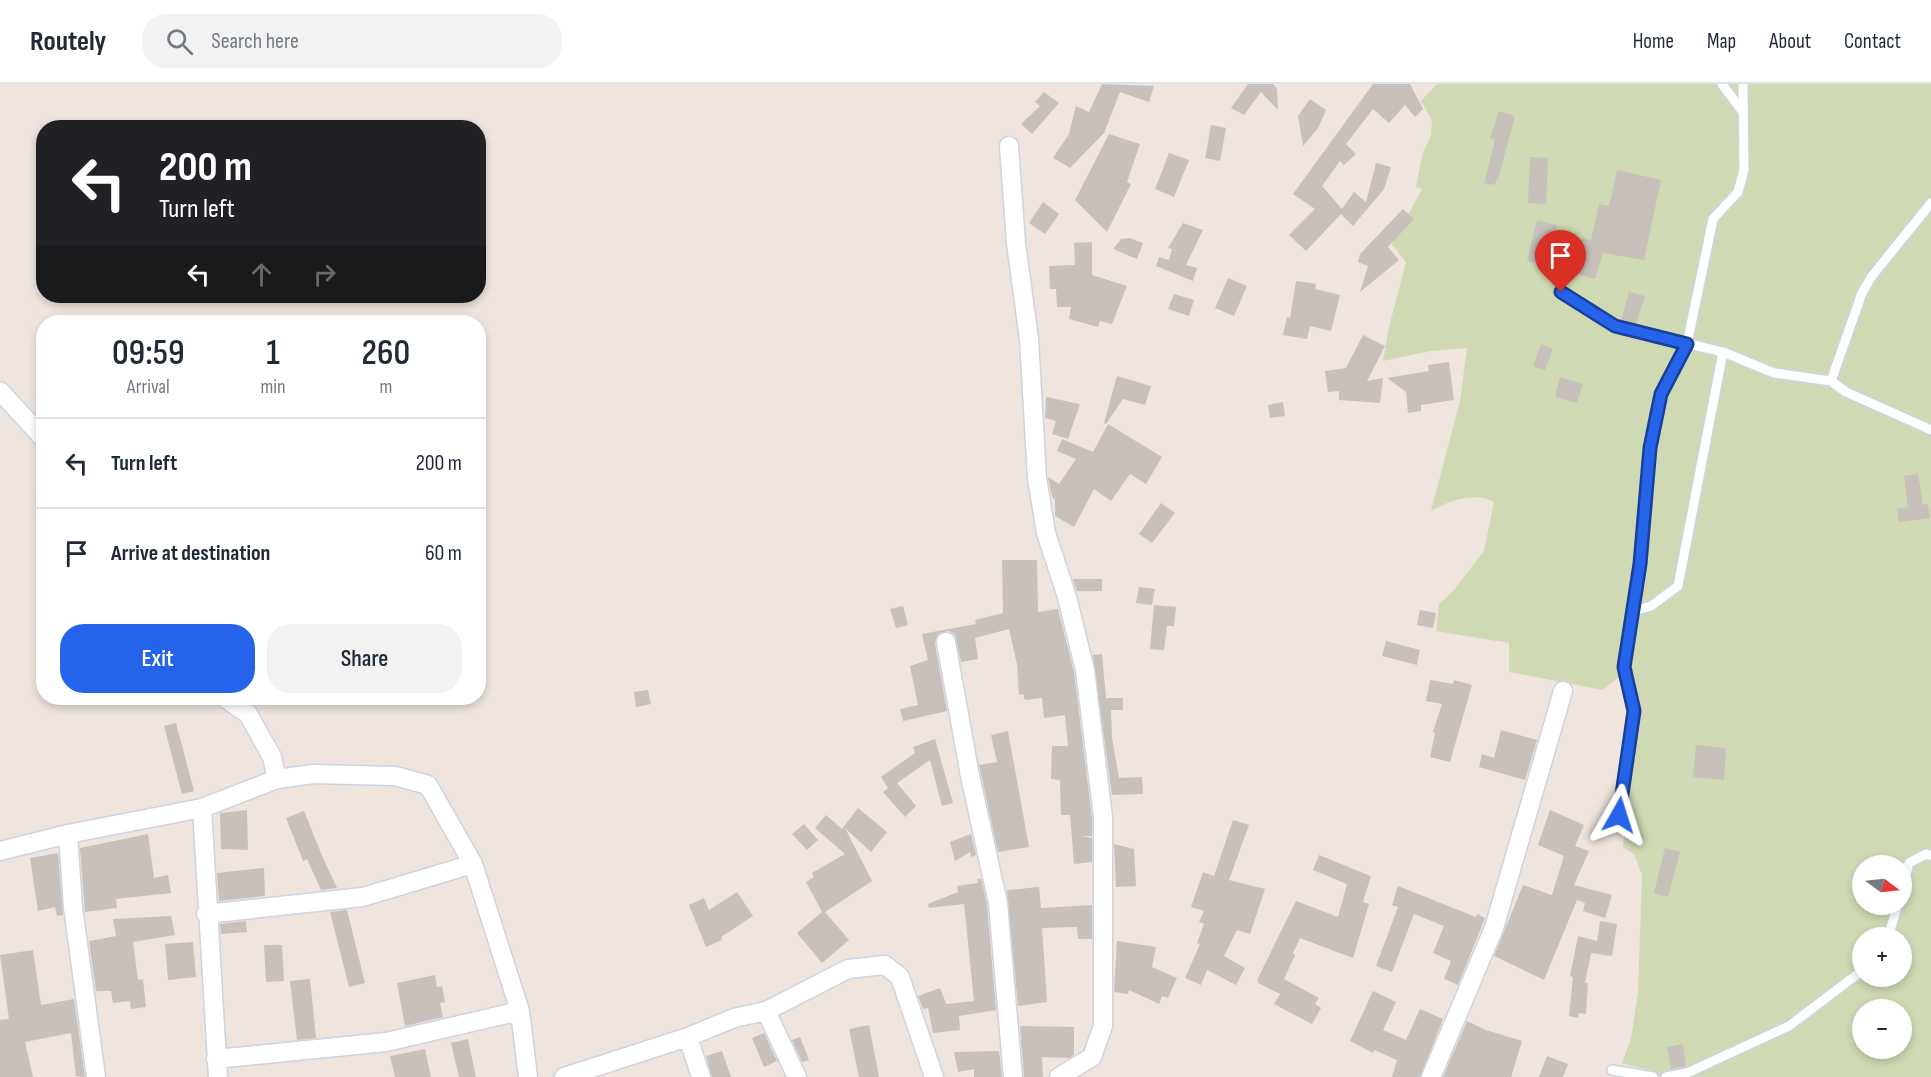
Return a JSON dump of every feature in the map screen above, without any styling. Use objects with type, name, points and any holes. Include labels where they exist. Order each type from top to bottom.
[{"type":"street","points":[[1009,146],[1016,243],[1029,339],[1037,478],[1046,533],[1067,597],[1085,670],[1103,817],[1102,1026],[1092,1057],[1059,1077]]},
{"type":"street","points":[[0,391],[36,429]]},
{"type":"street","points":[[945,642],[970,776],[998,903],[1013,1077]]},
{"type":"street","points":[[1431,1077],[1494,928],[1563,691]]},
{"type":"street","points":[[235,705],[248,714],[272,757],[277,779]]},
{"type":"street","points":[[0,851],[68,834],[202,808],[277,779],[314,774],[395,776],[428,785],[473,864],[520,1011],[528,1077]]},
{"type":"street","points":[[202,808],[206,914],[217,1068],[386,1042],[520,1011]]},
{"type":"street","points":[[68,834],[73,907],[96,1077]]},
{"type":"street","points":[[206,914],[363,897],[473,864]]},
{"type":"street","points":[[564,1077],[688,1037],[734,1018],[766,1011],[848,969],[885,965],[900,977],[934,1077]]},
{"type":"street","points":[[766,1011],[797,1077]]},
{"type":"street","points":[[688,1037],[701,1077]]},
{"type":"lane","points":[[1722,84],[1743,112]]},
{"type":"lane","points":[[1619,815],[1634,711],[1624,667],[1640,564],[1650,448],[1661,394],[1687,344],[1713,219],[1738,192],[1744,171],[1743,84]]},
{"type":"lane","points":[[1831,381],[1862,293],[1872,276],[1931,203]]},
{"type":"lane","points":[[1561,292],[1615,326],[1723,352],[1774,373],[1831,381],[1846,392],[1931,430]]},
{"type":"lane","points":[[1632,611],[1651,606],[1678,586],[1723,352]]},
{"type":"lane","points":[[1912,861],[1926,854],[1931,855]]},
{"type":"lane","points":[[1666,1077],[1687,1073],[1716,1061],[1789,1026],[1852,978]]},
{"type":"lane","points":[[1612,1070],[1653,1077]]},
{"type":"green space","points":[[1437,84],[1931,84],[1931,1077],[1662,1077],[1652,1071],[1622,1063],[1631,1039],[1638,992],[1642,875],[1634,854],[1623,847],[1638,707],[1628,669],[1603,690],[1509,672],[1509,643],[1436,631],[1439,604],[1453,591],[1484,551],[1494,502],[1470,497],[1431,511],[1460,401],[1467,348],[1430,351],[1383,361],[1389,327],[1406,262],[1392,244],[1422,189],[1416,187],[1422,156],[1431,135],[1432,120],[1421,101]]},
{"type":"building","points":[[1102,84],[1154,86],[1149,102],[1120,92],[1104,133],[1070,168],[1053,158],[1069,134],[1076,106],[1089,112]]},
{"type":"building","points":[[1248,84],[1273,84],[1277,89],[1278,110],[1261,92],[1244,115],[1231,108]]},
{"type":"building","points":[[1373,84],[1410,84],[1423,109],[1415,117],[1405,105],[1389,123],[1373,109],[1346,144],[1356,154],[1344,165],[1340,161],[1322,186],[1342,209],[1354,192],[1366,202],[1376,163],[1391,167],[1384,189],[1353,226],[1341,214],[1306,251],[1289,235],[1315,209],[1293,194]]},
{"type":"building","points":[[1044,92],[1059,103],[1032,134],[1021,124],[1040,106],[1035,102]]},
{"type":"building","points":[[1310,99],[1326,110],[1318,128],[1303,146],[1298,116]]},
{"type":"building","points":[[1499,111],[1515,116],[1499,176],[1494,185],[1484,183],[1495,140],[1490,138]]},
{"type":"building","points":[[1211,125],[1226,128],[1220,161],[1205,158]]},
{"type":"building","points":[[1109,134],[1140,144],[1127,182],[1131,184],[1107,232],[1075,200]]},
{"type":"building","points":[[1169,153],[1189,160],[1174,197],[1155,189]]},
{"type":"building","points":[[1530,157],[1548,158],[1546,204],[1528,203]]},
{"type":"building","points":[[1617,170],[1661,180],[1644,260],[1603,253],[1595,279],[1527,261],[1537,220],[1557,225],[1554,236],[1581,242],[1582,238],[1591,240],[1599,204],[1609,206]]},
{"type":"building","points":[[1043,202],[1059,214],[1045,234],[1029,223]]},
{"type":"building","points":[[1403,209],[1414,219],[1388,247],[1399,260],[1360,292],[1368,266],[1358,262],[1360,254]]},
{"type":"building","points":[[1183,223],[1203,230],[1186,265],[1197,268],[1193,281],[1156,266],[1159,257],[1169,260],[1172,249],[1168,248]]},
{"type":"building","points":[[1130,238],[1143,243],[1137,259],[1113,249],[1121,239]]},
{"type":"building","points":[[1092,242],[1092,275],[1127,286],[1112,324],[1100,321],[1098,327],[1069,319],[1071,307],[1057,307],[1056,289],[1050,289],[1049,266],[1075,265],[1074,243]]},
{"type":"building","points":[[1228,278],[1247,286],[1234,316],[1215,308]]},
{"type":"building","points":[[1296,281],[1316,284],[1315,289],[1340,295],[1331,331],[1310,326],[1307,339],[1283,335],[1287,317],[1290,318]]},
{"type":"building","points":[[1629,292],[1645,296],[1636,324],[1621,320]]},
{"type":"building","points":[[1174,294],[1194,300],[1189,316],[1168,309]]},
{"type":"building","points":[[1363,335],[1385,346],[1367,381],[1383,378],[1380,403],[1339,400],[1339,391],[1328,392],[1325,371],[1346,368]]},
{"type":"building","points":[[1541,344],[1553,349],[1545,370],[1533,366]]},
{"type":"building","points":[[1449,362],[1454,400],[1421,405],[1421,411],[1408,413],[1406,392],[1387,378],[1429,371],[1428,365]]},
{"type":"building","points":[[1117,376],[1151,386],[1145,405],[1123,399],[1106,424],[1104,423]]},
{"type":"building","points":[[1560,377],[1583,384],[1577,403],[1555,397]]},
{"type":"building","points":[[1046,397],[1080,404],[1068,439],[1052,434],[1056,421],[1045,418]]},
{"type":"building","points":[[1283,402],[1285,416],[1270,418],[1268,405]]},
{"type":"building","points":[[1108,424],[1162,457],[1146,484],[1130,474],[1111,501],[1094,489],[1074,527],[1055,516],[1055,500],[1052,497],[1048,477],[1059,484],[1076,459],[1057,451],[1062,439],[1093,452]]},
{"type":"building","points":[[1918,474],[1923,505],[1928,504],[1930,518],[1899,522],[1897,509],[1908,507],[1904,476]]},
{"type":"building","points":[[1161,503],[1175,513],[1152,543],[1139,534]]},
{"type":"building","points":[[1002,560],[1037,560],[1038,612],[1058,609],[1074,672],[1092,818],[1092,836],[1082,836],[1092,838],[1092,862],[1074,864],[1070,815],[1061,815],[1060,780],[1051,779],[1052,746],[1068,746],[1065,715],[1044,718],[1042,698],[1025,700],[1023,694],[1019,695],[1017,664],[1009,629],[975,638],[978,659],[961,662],[955,635],[949,631],[938,634],[935,644],[947,711],[903,721],[900,709],[918,705],[910,666],[928,660],[922,634],[976,624],[975,620],[1003,613]]},
{"type":"building","points":[[1073,579],[1102,579],[1102,591],[1077,591]]},
{"type":"building","points":[[1139,587],[1155,589],[1152,605],[1136,603]]},
{"type":"building","points":[[1154,605],[1176,607],[1174,626],[1167,626],[1164,650],[1150,649]]},
{"type":"building","points":[[903,606],[908,625],[896,628],[890,609]]},
{"type":"building","points":[[1420,610],[1436,613],[1433,628],[1417,625]]},
{"type":"building","points":[[1386,641],[1420,650],[1417,665],[1382,656]]},
{"type":"building","points":[[1102,654],[1106,698],[1123,698],[1123,710],[1111,710],[1112,738],[1119,778],[1142,777],[1143,794],[1112,795],[1093,655]]},
{"type":"building","points":[[1430,680],[1453,684],[1454,680],[1472,685],[1450,762],[1430,757],[1435,733],[1433,732],[1442,704],[1426,701]]},
{"type":"building","points":[[648,690],[651,704],[636,707],[634,692]]},
{"type":"building","points":[[176,723],[194,791],[182,794],[164,726]]},
{"type":"building","points":[[1501,730],[1537,740],[1525,780],[1479,767],[1482,754],[1494,758]]},
{"type":"building","points":[[1008,731],[1029,847],[998,852],[979,765],[997,762],[991,735]]},
{"type":"building","points":[[935,739],[953,803],[942,806],[930,760],[897,783],[916,806],[905,817],[883,792],[888,788],[881,777],[915,753],[913,747]]},
{"type":"building","points":[[1696,745],[1726,748],[1724,780],[1693,777]]},
{"type":"building","points":[[858,808],[887,832],[871,852],[845,828],[872,881],[825,912],[849,940],[822,963],[797,933],[822,912],[806,882],[814,877],[812,873],[845,854],[815,828],[826,815],[842,829]]},
{"type":"building","points":[[247,810],[248,850],[221,849],[220,813]]},
{"type":"building","points":[[1550,810],[1584,825],[1575,846],[1589,851],[1574,885],[1612,895],[1605,918],[1583,911],[1585,903],[1577,900],[1544,980],[1494,956],[1523,885],[1552,895],[1564,856],[1538,845]]},
{"type":"building","points":[[304,811],[337,888],[321,890],[307,859],[303,861],[286,818]]},
{"type":"building","points":[[1233,820],[1249,825],[1229,880],[1265,889],[1250,934],[1237,930],[1224,956],[1245,968],[1236,985],[1207,970],[1201,985],[1185,978],[1200,944],[1197,943],[1204,924],[1199,922],[1204,911],[1191,907],[1203,872],[1214,876]]},
{"type":"building","points":[[804,824],[818,840],[807,850],[792,834]]},
{"type":"building","points":[[148,834],[154,878],[168,875],[171,893],[116,899],[117,908],[85,912],[80,848]]},
{"type":"building","points":[[971,834],[976,855],[971,857],[970,852],[955,861],[950,842]]},
{"type":"building","points":[[1114,844],[1134,849],[1136,886],[1116,887]]},
{"type":"building","points":[[1665,848],[1680,852],[1668,897],[1654,893]]},
{"type":"building","points":[[58,853],[63,915],[57,916],[55,907],[38,911],[30,858]]},
{"type":"building","points":[[1319,855],[1371,876],[1363,902],[1369,904],[1353,958],[1300,938],[1293,953],[1295,955],[1284,979],[1319,998],[1315,1004],[1321,1008],[1312,1024],[1274,1004],[1280,994],[1258,983],[1258,978],[1296,901],[1338,917],[1347,884],[1313,870]]},
{"type":"building","points":[[264,868],[265,896],[219,901],[217,873]]},
{"type":"building","points":[[981,878],[987,905],[996,1010],[959,1016],[960,1030],[933,1033],[928,1008],[923,1009],[918,996],[940,988],[946,1004],[974,1001],[964,904],[929,908],[928,904],[958,892],[957,886],[978,883],[977,879]]},
{"type":"building","points":[[1398,886],[1476,917],[1477,914],[1485,918],[1458,985],[1444,979],[1451,961],[1433,953],[1444,926],[1414,914],[1392,972],[1376,966],[1398,907],[1392,905]]},
{"type":"building","points":[[1039,887],[1041,908],[1092,905],[1092,939],[1078,939],[1077,927],[1042,928],[1047,1002],[1018,1006],[1007,890]]},
{"type":"building","points":[[737,892],[753,916],[721,937],[722,940],[706,947],[689,905],[704,898],[709,910]]},
{"type":"building","points":[[347,910],[365,983],[349,987],[330,912]]},
{"type":"building","points":[[171,916],[175,935],[133,942],[138,980],[143,979],[146,1007],[131,1009],[130,1001],[113,1003],[111,991],[96,991],[89,941],[116,936],[113,919]]},
{"type":"building","points":[[246,921],[247,932],[221,934],[220,924]]},
{"type":"building","points":[[1600,921],[1617,924],[1612,956],[1591,953],[1585,983],[1588,983],[1586,1014],[1579,1013],[1578,1018],[1569,1016],[1573,977],[1570,976],[1578,936],[1597,941]]},
{"type":"building","points":[[1117,941],[1156,947],[1152,967],[1177,978],[1168,998],[1162,996],[1159,1004],[1129,990],[1128,994],[1114,992]]},
{"type":"building","points":[[193,942],[196,977],[168,980],[165,944]]},
{"type":"building","points":[[264,945],[282,945],[284,981],[266,982]]},
{"type":"building","points":[[33,950],[41,1005],[74,999],[85,1077],[76,1076],[71,1033],[25,1042],[33,1077],[0,1077],[0,1020],[9,1019],[0,955]]},
{"type":"building","points":[[435,975],[437,987],[442,986],[445,1002],[440,1003],[443,1017],[405,1026],[397,983]]},
{"type":"building","points":[[310,979],[316,1038],[297,1040],[290,981]]},
{"type":"building","points":[[1373,991],[1396,1002],[1383,1030],[1406,1040],[1420,1009],[1443,1019],[1420,1077],[1392,1077],[1397,1060],[1374,1050],[1373,1053],[1350,1041]]},
{"type":"building","points":[[1467,1021],[1486,1030],[1522,1041],[1511,1077],[1443,1077]]},
{"type":"building","points":[[869,1025],[879,1077],[859,1077],[849,1029]]},
{"type":"building","points":[[1020,1026],[1074,1027],[1074,1055],[1069,1058],[1042,1057],[1043,1077],[1024,1077]]},
{"type":"building","points":[[764,1033],[777,1061],[764,1067],[752,1038]]},
{"type":"building","points":[[800,1037],[809,1060],[802,1062],[792,1040]]},
{"type":"building","points":[[468,1039],[476,1077],[459,1077],[451,1043]]},
{"type":"building","points":[[1683,1044],[1686,1066],[1671,1069],[1667,1047]]},
{"type":"building","points":[[425,1049],[431,1077],[395,1077],[390,1056]]},
{"type":"building","points":[[722,1051],[731,1077],[712,1077],[706,1056]]},
{"type":"building","points":[[999,1051],[1002,1077],[974,1077],[974,1069],[958,1072],[954,1052]]},
{"type":"building","points":[[1547,1056],[1568,1064],[1563,1077],[1539,1077]]},
{"type":"route","points":[[1561,292],[1615,326],[1687,344],[1661,394],[1650,448],[1640,564],[1624,667],[1634,711],[1619,815]]}]
